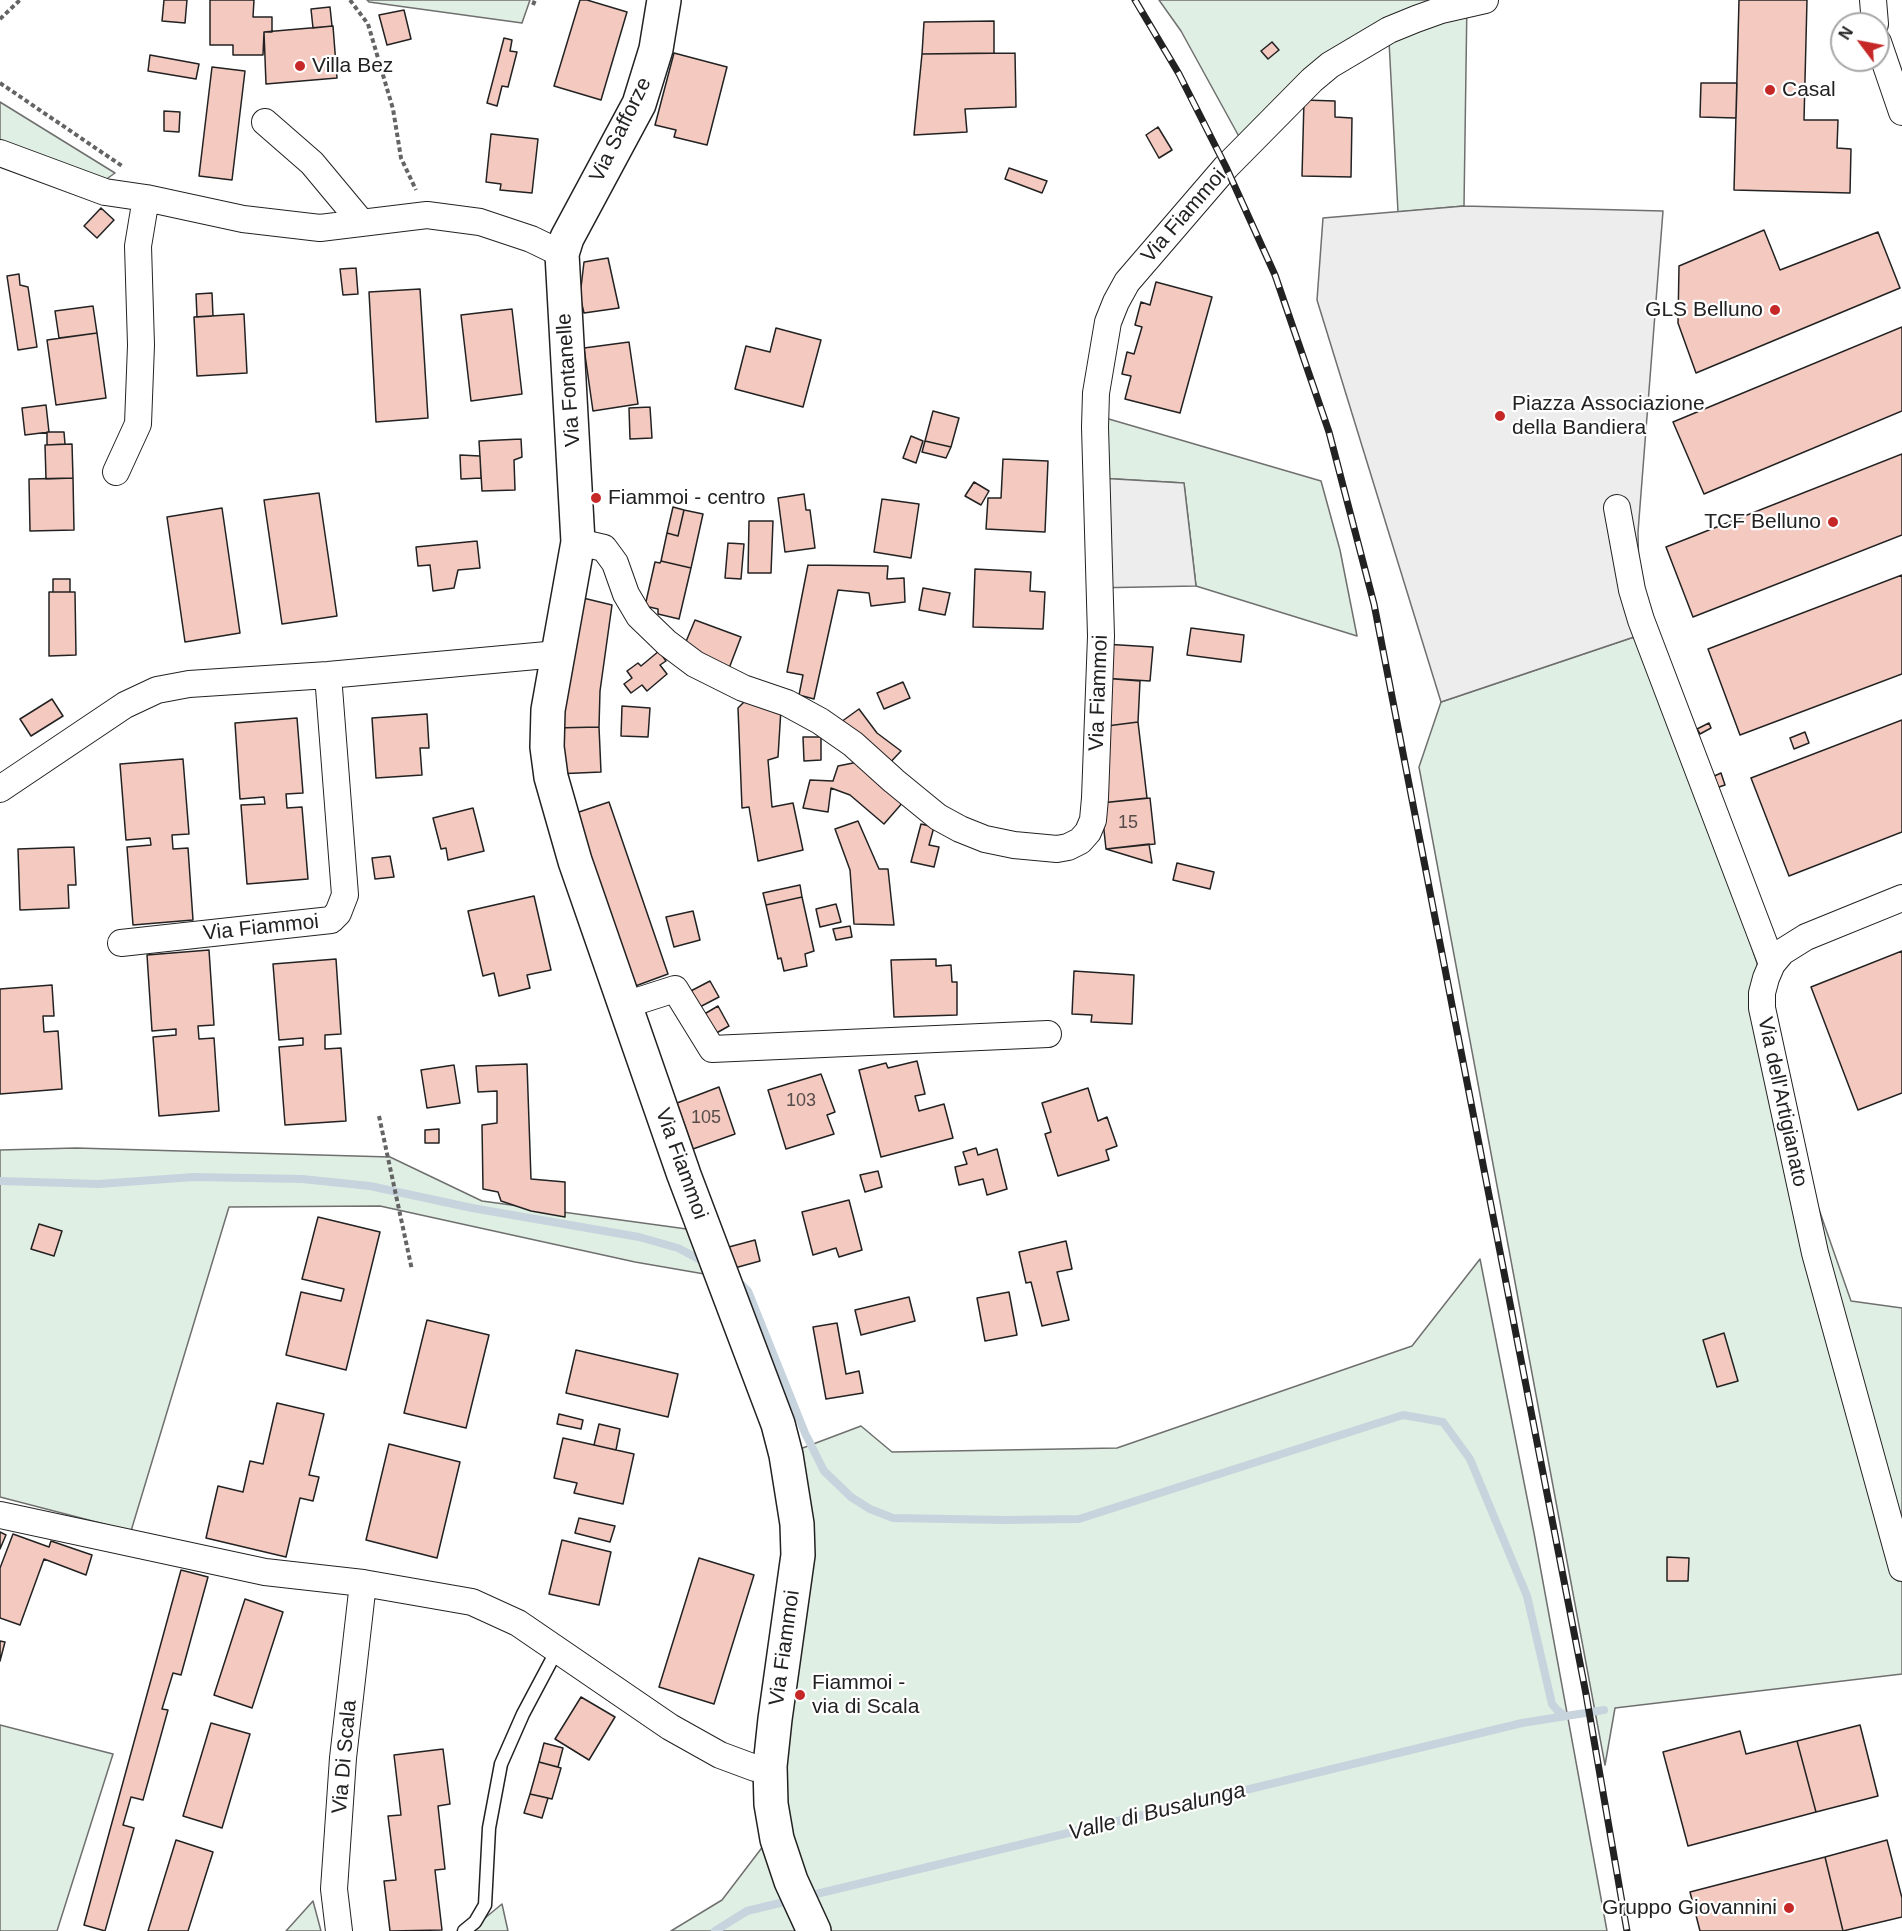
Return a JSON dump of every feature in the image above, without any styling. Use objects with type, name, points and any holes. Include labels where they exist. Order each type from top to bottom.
[{"type":"street","name":"Via Safforze","points":[[576,222],[639,104],[656,49],[664,0]]},
{"type":"street","name":"Via Fiammoi","points":[[810,1923],[791,1881],[777,1839],[771,1804],[770,1766],[780,1673],[798,1555],[797,1524],[786,1455],[778,1424],[684,1175],[575,861],[551,777],[547,747],[548,710],[578,542],[604,548],[615,563],[626,594],[639,616],[667,643],[695,664],[743,688],[787,703],[820,721],[853,744],[938,817],[985,839],[1014,845],[1068,848],[1088,832],[1095,798],[1101,636],[1095,393],[1108,322],[1116,302],[1127,282],[1226,167],[1312,80],[1330,65],[1361,46],[1407,23],[1441,10],[1485,0]]},
{"type":"street","points":[[1888,72],[1902,112]]},
{"type":"street","points":[[265,122],[312,163],[362,223]]},
{"type":"street","points":[[0,153],[105,192],[146,198],[243,219],[320,228],[427,215],[480,222],[531,239],[562,254]]},
{"type":"street","points":[[116,472],[138,424],[141,345],[138,246],[146,198]]},
{"type":"street","name":"Via Fontanelle","points":[[576,222],[567,238],[562,254],[578,542]]},
{"type":"street","points":[[1617,508],[1632,590],[1641,620],[1772,964],[1782,952],[1806,937],[1902,898]]},
{"type":"street","points":[[0,789],[125,705],[157,690],[189,684],[328,675],[558,654]]},
{"type":"street","name":"Via Fiammoi","points":[[121,944],[331,920],[338,913],[345,895],[328,675]]},
{"type":"street","name":"Via dell'Artigianato","points":[[1772,964],[1762,993],[1765,1027],[1815,1253],[1902,1568]]},
{"type":"street","points":[[625,1005],[675,989],[712,1049],[1048,1034]]},
{"type":"street","points":[[0,1515],[265,1572],[363,1583],[472,1602],[518,1623],[670,1727],[720,1755],[755,1768],[770,1766]]},
{"type":"street","name":"Via Di Scala","points":[[339,1931],[334,1889],[343,1758],[363,1583]]},
{"type":"lane","points":[[464,1931],[475,1922],[485,1905],[489,1828],[501,1764],[523,1714],[557,1650]]},
{"type":"path","points":[[0,19],[20,0]]},
{"type":"path","points":[[350,0],[368,24],[393,109],[401,158],[427,215]]},
{"type":"path","points":[[0,83],[126,169],[146,198]]},
{"type":"path","points":[[379,1116],[412,1270]]},
{"type":"green space","points":[[367,0],[530,0],[522,23]]},
{"type":"green space","points":[[1159,0],[1467,0],[1464,206],[1398,212],[1388,22],[1242,142],[1181,31]]},
{"type":"green space","points":[[0,102],[115,173],[87,193],[0,157]]},
{"type":"green space","points":[[1102,417],[1321,481],[1340,550],[1357,636],[1196,586],[1184,483],[1098,478]]},
{"type":"green space","points":[[1640,635],[1695,781],[1757,963],[1800,1155],[1851,1301],[1902,1308],[1902,1674],[1615,1708],[1605,1765],[1419,767],[1441,702]]},
{"type":"green space","points":[[76,1148],[390,1157],[482,1201],[694,1230],[716,1276],[635,1262],[380,1206],[229,1207],[131,1531],[0,1497],[0,1150]]},
{"type":"green space","points":[[1480,1259],[1534,1533],[1607,1931],[671,1931],[722,1900],[764,1845],[800,1449],[861,1426],[892,1452],[1117,1448],[1412,1346]]},
{"type":"green space","points":[[0,1725],[113,1754],[57,1931],[0,1931]]},
{"type":"green space","points":[[313,1901],[321,1931],[286,1931]]},
{"type":"green space","points":[[502,1904],[508,1931],[469,1931]]},
{"type":"shaded area","name":"Piazza Associazione della Bandiera","points":[[1464,206],[1663,211],[1638,532],[1640,635],[1441,702],[1317,300],[1323,218]]},
{"type":"shaded area","points":[[1098,478],[1184,483],[1196,586],[1091,588]]},
{"type":"building","points":[[164,0],[187,0],[185,23],[162,21]]},
{"type":"building","points":[[210,0],[254,0],[253,17],[272,17],[272,32],[264,32],[263,55],[233,55],[233,45],[210,45]]},
{"type":"building","points":[[580,0],[627,12],[601,100],[554,86]]},
{"type":"building","points":[[1739,0],[1807,0],[1804,120],[1838,120],[1837,148],[1851,149],[1850,193],[1734,190]]},
{"type":"building","points":[[330,7],[332,26],[313,28],[311,9]]},
{"type":"building","points":[[404,10],[411,39],[387,45],[379,15]]},
{"type":"building","points":[[994,21],[994,53],[922,54],[924,22]]},
{"type":"building","name":"Villa Bez","points":[[333,26],[337,78],[266,84],[264,32]]},
{"type":"building","points":[[504,38],[512,40],[510,51],[517,52],[508,87],[502,86],[497,106],[487,103]]},
{"type":"building","points":[[1272,42],[1279,50],[1268,59],[1261,51]]},
{"type":"building","points":[[674,53],[727,67],[707,145],[674,137],[676,130],[655,125]]},
{"type":"building","points":[[1015,53],[1016,107],[965,109],[967,132],[914,135],[922,54]]},
{"type":"building","points":[[150,55],[199,64],[196,79],[148,71]]},
{"type":"building","points":[[212,67],[245,71],[232,180],[199,176]]},
{"type":"building","points":[[1701,83],[1737,83],[1736,118],[1700,117]]},
{"type":"building","points":[[1304,100],[1335,101],[1335,117],[1352,118],[1351,177],[1302,176]]},
{"type":"building","points":[[164,111],[180,112],[179,132],[164,131]]},
{"type":"building","points":[[1158,127],[1172,150],[1159,158],[1146,135]]},
{"type":"building","points":[[491,134],[538,139],[532,193],[500,190],[501,184],[486,182]]},
{"type":"building","points":[[1009,168],[1047,181],[1042,193],[1005,179]]},
{"type":"building","points":[[101,208],[114,220],[97,238],[84,226]]},
{"type":"building","points":[[1764,230],[1780,270],[1878,232],[1900,288],[1696,373],[1678,323],[1679,266]]},
{"type":"building","points":[[608,258],[619,308],[584,313],[580,296],[584,262]]},
{"type":"building","points":[[356,268],[358,294],[343,295],[340,269]]},
{"type":"building","points":[[19,274],[20,285],[28,287],[37,347],[18,350],[7,276]]},
{"type":"building","points":[[1156,282],[1212,297],[1180,413],[1125,399],[1131,376],[1122,374],[1127,352],[1134,354],[1142,327],[1135,325],[1141,302],[1150,305]]},
{"type":"building","points":[[420,289],[428,418],[376,422],[369,292]]},
{"type":"building","points":[[212,293],[213,316],[197,317],[196,294]]},
{"type":"building","points":[[93,306],[97,333],[59,338],[55,311]]},
{"type":"building","points":[[512,309],[522,394],[471,401],[461,315]]},
{"type":"building","points":[[244,314],[247,373],[197,376],[194,317]]},
{"type":"building","points":[[1902,327],[1902,411],[1704,494],[1673,422]]},
{"type":"building","points":[[776,328],[821,340],[803,407],[735,389],[746,346],[770,352]]},
{"type":"building","points":[[97,333],[106,398],[56,405],[47,340]]},
{"type":"building","points":[[629,342],[638,404],[593,411],[584,348]]},
{"type":"building","points":[[46,405],[49,432],[25,435],[22,408]]},
{"type":"building","points":[[650,407],[652,438],[630,439],[629,408]]},
{"type":"building","points":[[933,411],[959,418],[951,447],[925,441]]},
{"type":"building","points":[[47,432],[64,432],[65,444],[47,445]]},
{"type":"building","points":[[911,436],[923,441],[916,463],[903,458]]},
{"type":"building","points":[[521,439],[522,457],[514,460],[515,490],[482,491],[479,441]]},
{"type":"building","points":[[925,441],[951,447],[946,458],[922,452]]},
{"type":"building","points":[[72,444],[73,478],[46,479],[45,445]]},
{"type":"building","points":[[1902,454],[1902,535],[1693,617],[1666,547]]},
{"type":"building","points":[[460,455],[480,456],[481,478],[461,479]]},
{"type":"building","points":[[1003,459],[1048,461],[1045,532],[986,529],[988,498],[1001,498]]},
{"type":"building","points":[[73,478],[74,530],[30,531],[29,479]]},
{"type":"building","points":[[974,482],[989,491],[981,505],[965,496]]},
{"type":"building","points":[[319,493],[337,616],[282,624],[264,500]]},
{"type":"building","points":[[804,494],[806,510],[810,510],[815,548],[785,552],[778,498]]},
{"type":"building","points":[[882,499],[919,504],[911,558],[874,552]]},
{"type":"building","points":[[673,507],[684,510],[678,536],[667,533]]},
{"type":"building","points":[[222,508],[240,633],[185,642],[167,517]]},
{"type":"building","points":[[684,510],[703,514],[691,568],[661,561],[667,533],[678,536]]},
{"type":"building","points":[[749,521],[773,521],[771,573],[748,573]]},
{"type":"building","points":[[477,541],[480,568],[458,570],[454,588],[433,591],[430,565],[418,566],[416,547]]},
{"type":"building","points":[[728,543],[744,544],[741,579],[725,578]]},
{"type":"building","points":[[661,561],[691,568],[679,619],[658,614],[658,609],[645,606],[655,562],[660,563]]},
{"type":"building","points":[[808,565],[888,566],[887,579],[904,578],[905,602],[871,606],[869,593],[838,590],[814,699],[799,695],[803,675],[787,672]]},
{"type":"building","points":[[975,569],[1031,572],[1030,591],[1045,592],[1043,629],[973,627]]},
{"type":"building","points":[[1902,575],[1902,674],[1740,735],[1708,649]]},
{"type":"building","points":[[53,579],[70,579],[70,592],[53,592]]},
{"type":"building","points":[[923,588],[950,593],[945,615],[919,610]]},
{"type":"building","points":[[49,592],[75,592],[76,655],[49,656]]},
{"type":"building","points":[[579,597],[612,605],[600,691],[599,727],[554,728]]},
{"type":"building","points":[[695,620],[741,637],[728,671],[685,644]]},
{"type":"building","points":[[1191,628],[1244,635],[1241,662],[1187,655]]},
{"type":"building","points":[[1104,644],[1153,647],[1150,681],[1102,678]]},
{"type":"building","points":[[659,651],[666,661],[660,665],[667,674],[647,691],[642,685],[631,693],[624,684],[632,678],[627,671],[638,663],[641,666]]},
{"type":"building","points":[[1102,678],[1140,681],[1138,722],[1099,727]]},
{"type":"building","points":[[903,682],[910,698],[884,709],[877,693]]},
{"type":"building","points":[[52,699],[63,716],[31,736],[20,719]]},
{"type":"building","points":[[746,700],[781,709],[778,757],[768,760],[772,807],[793,803],[803,850],[758,861],[749,807],[742,808],[738,708]]},
{"type":"building","points":[[622,706],[650,708],[648,737],[621,736]]},
{"type":"building","points":[[859,709],[877,733],[901,751],[885,768],[841,722]]},
{"type":"building","points":[[427,714],[429,748],[420,748],[422,775],[376,778],[372,718]]},
{"type":"building","points":[[297,718],[303,793],[286,794],[287,808],[302,807],[308,879],[247,884],[241,805],[265,804],[264,797],[240,799],[235,723]]},
{"type":"building","points":[[1902,720],[1902,832],[1789,876],[1751,778]]},
{"type":"building","points":[[1138,722],[1147,798],[1101,803],[1099,727]]},
{"type":"building","points":[[1709,723],[1711,728],[1700,734],[1697,729]]},
{"type":"building","points":[[599,727],[601,772],[556,774],[554,728]]},
{"type":"building","points":[[1805,732],[1809,743],[1794,749],[1790,738]]},
{"type":"building","points":[[803,737],[821,737],[821,760],[804,761]]},
{"type":"building","points":[[183,759],[189,834],[172,835],[173,849],[188,848],[193,920],[133,925],[127,847],[151,845],[150,838],[126,840],[120,764]]},
{"type":"building","points":[[858,762],[904,801],[884,824],[850,795],[831,788],[828,812],[803,808],[810,780],[833,781],[838,766]]},
{"type":"building","points":[[1721,773],[1725,785],[1716,788],[1712,777]]},
{"type":"building","points":[[1150,798],[1155,844],[1106,849],[1101,803]]},
{"type":"building","points":[[609,802],[668,974],[630,988],[570,815]]},
{"type":"building","points":[[473,808],[484,851],[448,860],[446,848],[441,849],[433,818]]},
{"type":"building","points":[[858,821],[879,869],[888,869],[894,925],[854,924],[850,870],[835,829]]},
{"type":"building","points":[[921,824],[934,827],[929,845],[939,847],[934,867],[911,862]]},
{"type":"building","points":[[1149,844],[1152,863],[1106,849]]},
{"type":"building","points":[[74,847],[76,885],[68,885],[69,908],[20,910],[18,849]]},
{"type":"building","points":[[390,856],[394,877],[375,879],[372,858]]},
{"type":"building","points":[[1177,863],[1214,872],[1210,889],[1173,880]]},
{"type":"building","points":[[800,885],[802,897],[766,905],[763,893]]},
{"type":"building","points":[[534,896],[551,970],[527,975],[530,988],[499,996],[494,973],[483,976],[468,911]]},
{"type":"building","points":[[802,897],[814,951],[805,954],[807,966],[784,971],[781,958],[778,959],[766,905]]},
{"type":"building","points":[[836,904],[841,922],[820,927],[816,909]]},
{"type":"building","points":[[693,911],[700,940],[674,947],[666,917]]},
{"type":"building","points":[[850,926],[852,937],[836,940],[833,929]]},
{"type":"building","points":[[209,950],[214,1025],[198,1026],[199,1039],[214,1038],[219,1111],[159,1116],[153,1037],[176,1035],[176,1029],[152,1031],[147,955]]},
{"type":"building","points":[[1902,951],[1902,1093],[1858,1110],[1811,987]]},
{"type":"building","points":[[336,959],[341,1034],[325,1035],[325,1049],[341,1048],[346,1121],[285,1125],[279,1047],[303,1045],[303,1038],[279,1040],[273,964]]},
{"type":"building","points":[[936,959],[936,966],[951,965],[952,982],[957,982],[957,1015],[894,1017],[891,960]]},
{"type":"building","points":[[1074,971],[1134,975],[1132,1024],[1091,1022],[1092,1015],[1072,1014]]},
{"type":"building","points":[[710,981],[719,997],[694,1010],[685,994]]},
{"type":"building","points":[[52,985],[54,1016],[43,1016],[44,1032],[58,1031],[62,1089],[0,1094],[0,989]]},
{"type":"building","points":[[718,1006],[729,1026],[711,1036],[701,1016]]},
{"type":"building","points":[[917,1061],[925,1094],[915,1096],[919,1111],[944,1104],[953,1138],[881,1157],[859,1070],[886,1063],[888,1068]]},
{"type":"building","points":[[527,1064],[531,1179],[565,1182],[565,1217],[531,1211],[501,1201],[498,1192],[483,1189],[482,1125],[497,1123],[497,1091],[478,1092],[476,1066]]},
{"type":"building","points":[[454,1065],[460,1103],[427,1108],[421,1070]]},
{"type":"building","points":[[821,1074],[835,1112],[827,1115],[834,1134],[786,1149],[768,1090]]},
{"type":"building","points":[[719,1087],[735,1134],[693,1149],[677,1103]]},
{"type":"building","points":[[1088,1088],[1098,1121],[1107,1117],[1117,1146],[1106,1150],[1109,1160],[1058,1176],[1045,1134],[1051,1132],[1042,1103]]},
{"type":"building","points":[[439,1129],[439,1143],[425,1143],[425,1130]]},
{"type":"building","points":[[976,1148],[978,1155],[997,1149],[1007,1189],[987,1195],[983,1179],[959,1185],[955,1167],[967,1164],[963,1152]]},
{"type":"building","points":[[878,1171],[882,1187],[865,1192],[860,1175]]},
{"type":"building","points":[[849,1200],[862,1250],[839,1257],[836,1248],[813,1255],[802,1212]]},
{"type":"building","points":[[318,1217],[380,1232],[346,1370],[286,1355],[301,1292],[341,1301],[344,1289],[302,1279]]},
{"type":"building","points":[[39,1224],[62,1231],[54,1256],[31,1249]]},
{"type":"building","points":[[755,1240],[760,1261],[731,1269],[725,1248]]},
{"type":"building","points":[[1066,1241],[1072,1269],[1057,1272],[1069,1320],[1042,1326],[1031,1282],[1026,1283],[1019,1252]]},
{"type":"building","points":[[1009,1292],[1017,1335],[985,1341],[977,1298]]},
{"type":"building","points":[[909,1297],[915,1321],[861,1335],[855,1310]]},
{"type":"building","points":[[427,1320],[489,1335],[466,1428],[404,1413]]},
{"type":"building","points":[[837,1323],[846,1374],[859,1371],[863,1393],[826,1399],[813,1327]]},
{"type":"building","points":[[1724,1333],[1738,1381],[1717,1387],[1703,1340]]},
{"type":"building","points":[[576,1350],[678,1374],[668,1417],[566,1393]]},
{"type":"building","points":[[277,1403],[324,1414],[309,1475],[319,1477],[313,1501],[300,1498],[286,1557],[206,1538],[218,1486],[243,1492],[250,1461],[263,1464]]},
{"type":"building","points":[[559,1414],[583,1420],[581,1429],[557,1424]]},
{"type":"building","points":[[599,1424],[620,1429],[616,1450],[594,1445]]},
{"type":"building","points":[[563,1438],[634,1454],[623,1504],[574,1493],[577,1483],[554,1478]]},
{"type":"building","points":[[389,1444],[460,1462],[437,1558],[366,1540]]},
{"type":"building","points":[[579,1518],[615,1526],[610,1542],[575,1533]]},
{"type":"building","points":[[0,1532],[6,1535],[0,1549]]},
{"type":"building","points":[[13,1534],[49,1547],[51,1541],[92,1555],[86,1575],[44,1559],[20,1625],[0,1618],[0,1568]]},
{"type":"building","points":[[562,1540],[611,1552],[599,1605],[549,1594]]},
{"type":"building","points":[[1667,1557],[1689,1558],[1688,1581],[1667,1581]]},
{"type":"building","points":[[699,1558],[754,1575],[714,1704],[659,1687]]},
{"type":"building","points":[[181,1570],[208,1577],[181,1675],[173,1673],[162,1709],[168,1710],[143,1800],[131,1797],[123,1825],[134,1828],[105,1931],[84,1925]]},
{"type":"building","points":[[245,1599],[283,1612],[252,1708],[214,1695]]},
{"type":"building","points":[[0,1641],[5,1642],[0,1661]]},
{"type":"building","points":[[581,1697],[615,1717],[589,1760],[555,1739]]},
{"type":"building","points":[[211,1723],[250,1734],[222,1828],[183,1816]]},
{"type":"building","points":[[1860,1725],[1878,1796],[1816,1812],[1797,1741]]},
{"type":"building","points":[[1740,1731],[1746,1754],[1797,1741],[1816,1812],[1688,1846],[1663,1752]]},
{"type":"building","points":[[544,1743],[563,1748],[558,1767],[539,1762]]},
{"type":"building","points":[[443,1749],[450,1804],[438,1806],[445,1869],[435,1870],[442,1930],[390,1931],[384,1881],[396,1880],[388,1816],[401,1815],[394,1755]]},
{"type":"building","points":[[539,1762],[561,1768],[552,1799],[530,1794]]},
{"type":"building","points":[[530,1794],[548,1798],[542,1818],[524,1813]]},
{"type":"building","points":[[176,1840],[213,1852],[188,1931],[148,1931]]},
{"type":"building","points":[[1887,1840],[1902,1898],[1902,1917],[1843,1931],[1825,1857]]},
{"type":"building","points":[[1825,1857],[1843,1931],[1700,1931],[1690,1892]]},
{"type":"waterway","points":[[0,1181],[99,1184],[193,1177],[302,1179],[370,1186],[472,1208],[639,1237],[678,1248],[706,1263]]},
{"type":"waterway","points":[[736,1279],[748,1291],[805,1433],[824,1471],[851,1497],[870,1509],[893,1518],[1079,1519],[1403,1415],[1443,1422],[1470,1459],[1527,1596],[1552,1704],[1565,1716]]},
{"type":"waterway","name":"Valle di Busalunga","points":[[804,1897],[1522,1723],[1604,1710]]},
{"type":"waterway","name":"Valle di Busalunga","points":[[715,1931],[747,1911],[792,1900]]},
{"type":"railway","points":[[1135,0],[1179,74],[1226,167],[1275,275],[1329,432],[1374,604],[1586,1694],[1627,1931]]},
{"type":"place","name":"Villa Bez","points":[[300,66]]},
{"type":"place","name":"Casal","points":[[1770,90]]},
{"type":"place","name":"GLS Belluno","points":[[1775,310]]},
{"type":"place","name":"Piazza Associazione della Bandiera","points":[[1500,416]]},
{"type":"place","name":"Fiammoi - centro","points":[[596,498]]},
{"type":"place","name":"TCF Belluno","points":[[1833,522]]},
{"type":"place","name":"Fiammoi - via di Scala","points":[[800,1695]]},
{"type":"place","name":"Gruppo Giovannini","points":[[1789,1908]]}]
